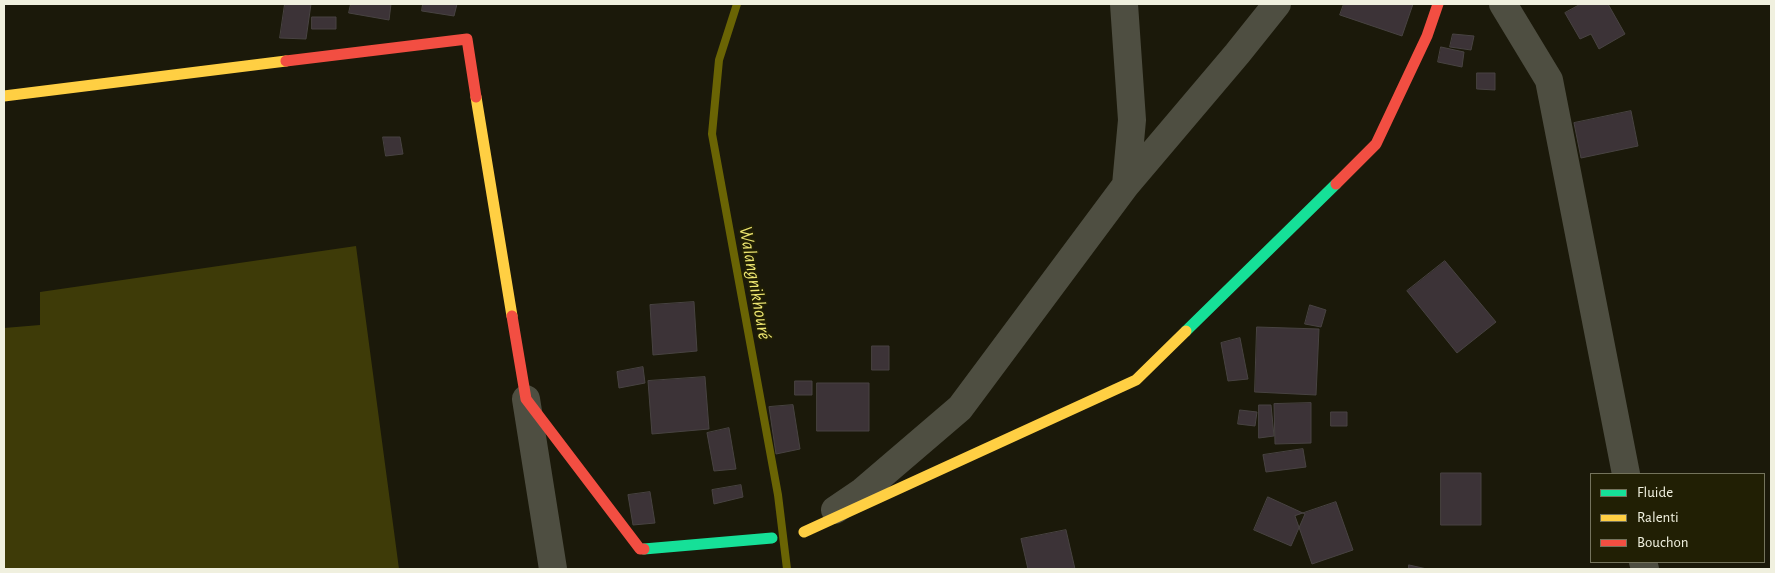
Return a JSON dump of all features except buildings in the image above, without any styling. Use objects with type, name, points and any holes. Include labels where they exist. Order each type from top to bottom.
[{"type":"street","points":[[1124,4],[1132,120],[1126,185]]},
{"type":"street","points":[[804,532],[863,491],[960,408],[1126,185],[1231,62],[1277,4]]},
{"type":"street","points":[[804,532],[1136,380],[1376,144],[1427,36],[1438,4]]},
{"type":"street","points":[[1502,4],[1549,80],[1626,473]]},
{"type":"street","points":[[4,96],[467,38],[553,569]]},
{"type":"street","points":[[526,399],[640,549],[772,538]]},
{"type":"shaded area","points":[[356,246],[399,569],[4,569],[4,328],[40,325],[40,292]]},
{"type":"waterway","name":"Walangnikhouré","points":[[737,4],[719,60],[712,134],[778,495],[787,569]]},
{"type":"traffic: fast","points":[[1186,331],[1336,184]]},
{"type":"traffic: fast","points":[[644,549],[772,538]]},
{"type":"traffic: slow","points":[[4,96],[286,61]]},
{"type":"traffic: slow","points":[[476,97],[512,316]]},
{"type":"traffic: slow","points":[[804,532],[1136,380],[1186,331]]},
{"type":"traffic: jam","points":[[1336,184],[1376,144],[1427,36],[1438,4]]},
{"type":"traffic: jam","points":[[286,61],[467,39],[476,97]]},
{"type":"traffic: jam","points":[[512,316],[526,399],[640,549],[644,549]]}]
